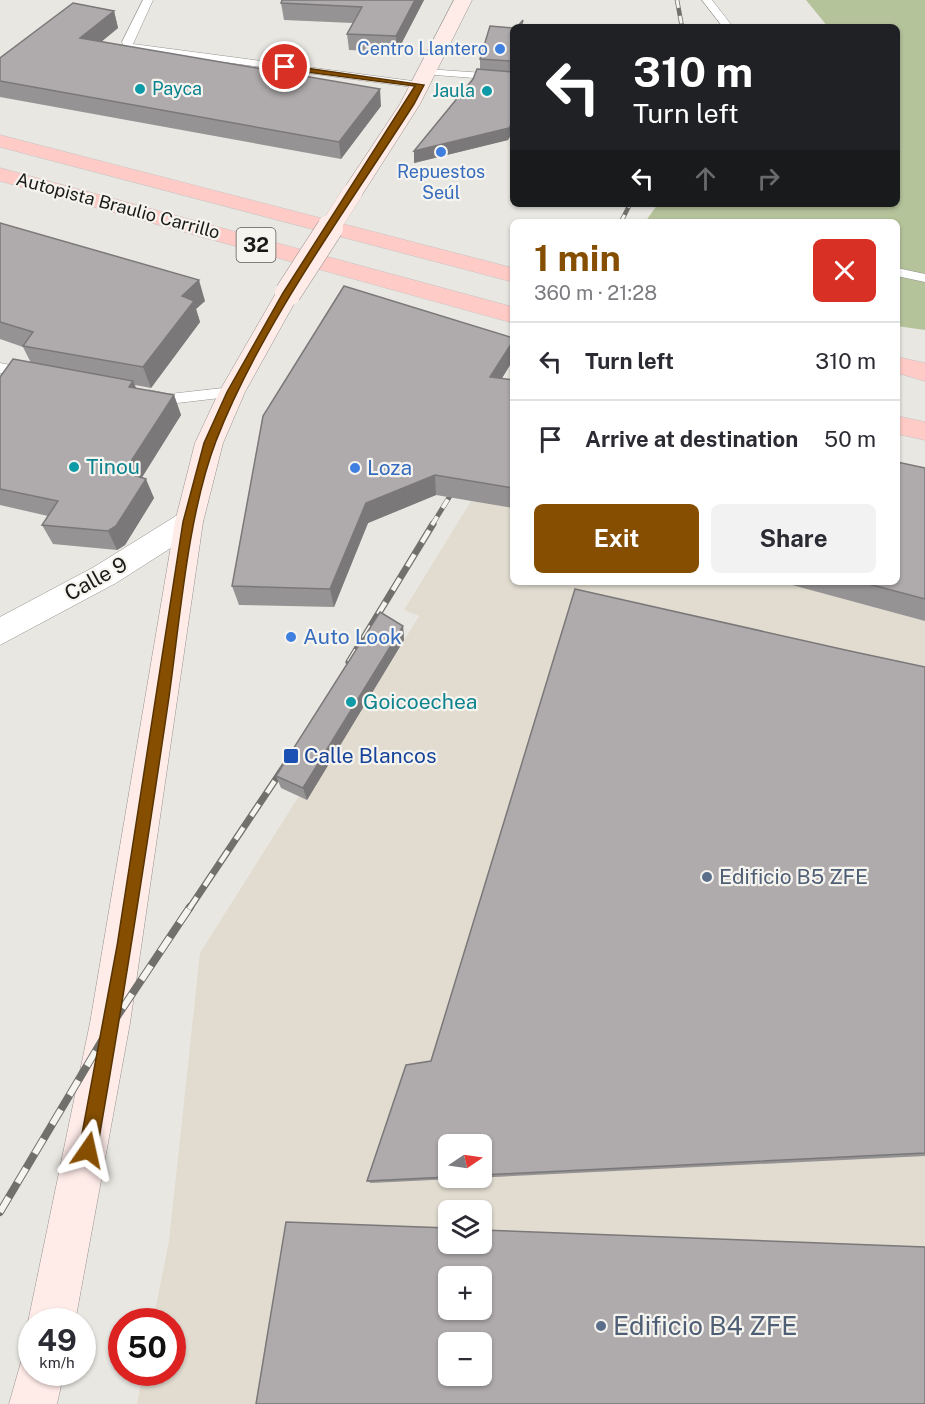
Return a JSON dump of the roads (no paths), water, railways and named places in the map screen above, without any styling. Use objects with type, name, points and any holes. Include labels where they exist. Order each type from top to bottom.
[{"type":"highway","name":"Autopista Braulio Carrillo","points":[[0,141],[510,274]]},
{"type":"highway","name":"Autopista Braulio Carrillo","points":[[0,174],[510,314]]},
{"type":"highway","points":[[900,354],[925,358]]},
{"type":"highway","points":[[900,366],[925,372]]},
{"type":"highway","points":[[900,406],[925,410]]},
{"type":"highway","points":[[900,426],[925,431]]},
{"type":"main road","points":[[54,1308],[80,1196],[110,1037],[189,522],[210,443],[232,392],[288,293],[410,104],[463,0]]},
{"type":"main road","points":[[33,1404],[37,1386]]},
{"type":"street","name":"Calle 9","points":[[0,632],[105,575],[189,522]]},
{"type":"lane","points":[[148,0],[127,42],[129,47],[423,78],[510,78]]},
{"type":"lane","points":[[707,0],[726,24]]},
{"type":"lane","points":[[460,263],[510,269]]},
{"type":"lane","points":[[900,273],[924,278]]},
{"type":"lane","points":[[900,286],[924,278]]},
{"type":"lane","points":[[0,368],[45,376]]},
{"type":"lane","points":[[136,393],[170,399],[232,392]]},
{"type":"railway","points":[[677,0],[681,24]]},
{"type":"railway","points":[[622,219],[628,207]]},
{"type":"railway","points":[[432,525],[458,483]]},
{"type":"railway","points":[[349,662],[433,524]]},
{"type":"railway","points":[[189,909],[286,764]]},
{"type":"railway","points":[[0,1212],[110,1027],[190,907]]},
{"type":"place","name":"Centro Llantero","points":[[500,49]]},
{"type":"place","name":"Payca","points":[[140,89]]},
{"type":"place","name":"Jaula","points":[[487,91]]},
{"type":"place","name":"Repuestos Seúl","points":[[441,152]]},
{"type":"place","name":"Tinou","points":[[74,467]]},
{"type":"place","name":"Loza","points":[[355,468]]},
{"type":"place","name":"Auto Look","points":[[291,637]]},
{"type":"place","name":"Goicoechea","points":[[351,702]]},
{"type":"place","name":"Calle Blancos","points":[[291,756]]},
{"type":"place","name":"Edificio B5 ZFE","points":[[707,877]]},
{"type":"place","name":"Edificio B4 ZFE","points":[[601,1326]]}]
